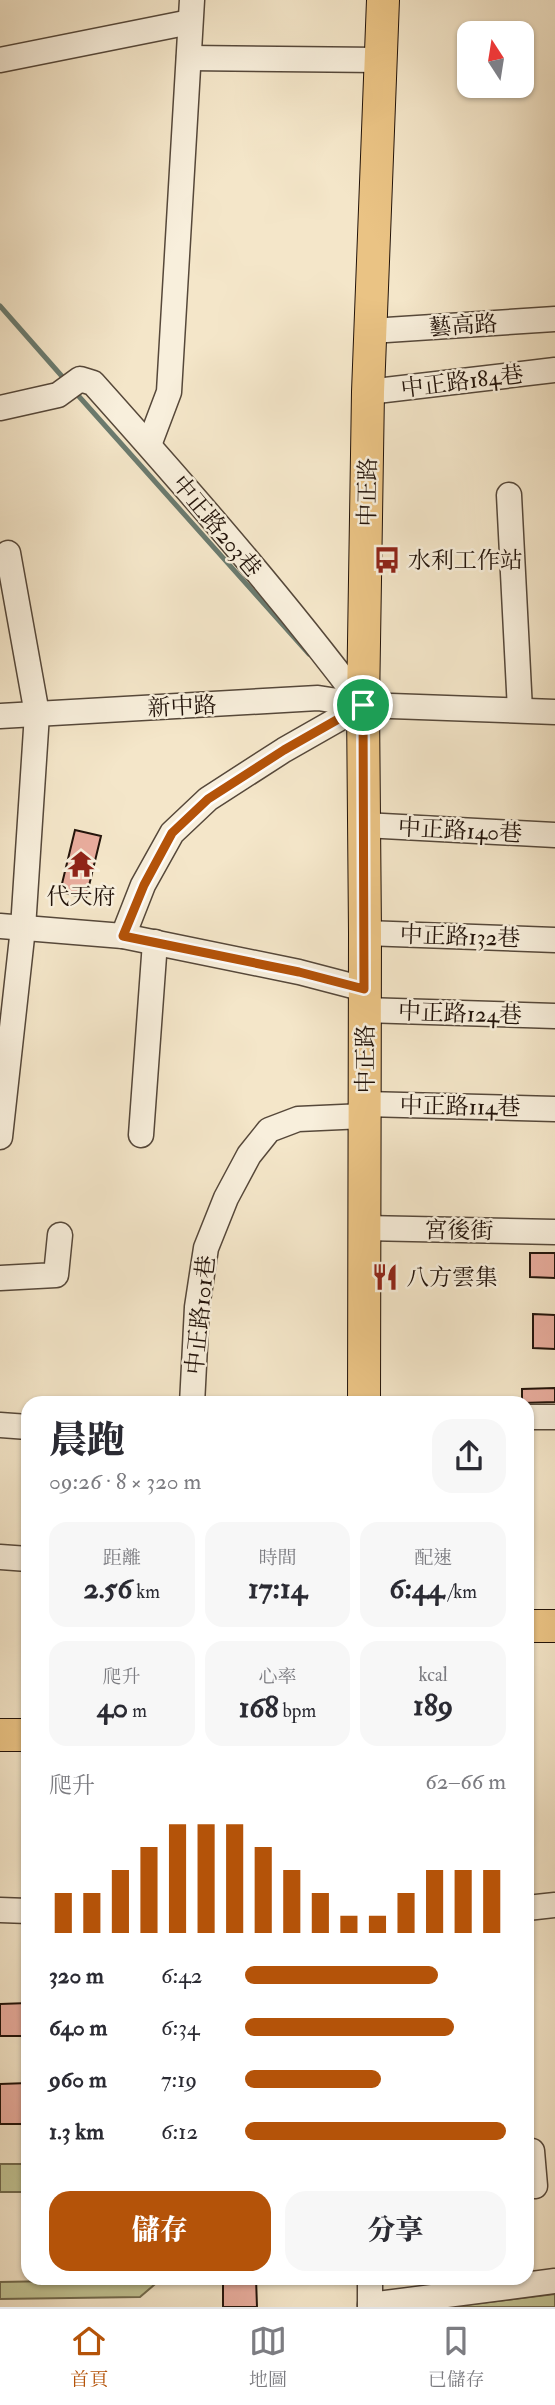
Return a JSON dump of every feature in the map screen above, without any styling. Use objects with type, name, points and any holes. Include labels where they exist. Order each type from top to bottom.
[{"type":"main road","name":"中正路","points":[[364,1396],[363,705],[368,392],[383,0]]},
{"type":"main road","points":[[534,1626],[555,1626]]},
{"type":"main road","points":[[0,1735],[21,1735]]},
{"type":"street","points":[[0,60],[191,11],[169,392],[149,445]]},
{"type":"street","points":[[189,58],[380,60]]},
{"type":"street","name":"藝高路","points":[[372,331],[555,319]]},
{"type":"street","name":"中正路184巷","points":[[368,392],[555,370]]},
{"type":"street","name":"中正路203巷","points":[[0,408],[58,394],[80,379],[93,383],[149,445],[327,657],[363,705]]},
{"type":"street","points":[[509,495],[520,710]]},
{"type":"street","points":[[0,1137],[12,927],[37,714],[8,553]]},
{"type":"street","name":"新中路","points":[[0,716],[318,698],[363,705],[555,712]]},
{"type":"street","points":[[123,936],[144,885],[172,833],[199,807],[284,750],[363,705]]},
{"type":"street","name":"中正路140巷","points":[[364,825],[555,835]]},
{"type":"street","name":"中正路124巷","points":[[12,927],[123,936],[299,972],[364,1000],[555,1016]]},
{"type":"street","name":"中正路132巷","points":[[365,933],[555,940]]},
{"type":"street","points":[[141,1135],[155,943]]},
{"type":"street","name":"中正路114巷","points":[[364,1110],[555,1109]]},
{"type":"street","name":"中正路101巷","points":[[192,1396],[197,1307],[206,1248],[226,1198],[249,1155],[269,1130],[298,1119],[364,1110]]},
{"type":"street","name":"宮後街","points":[[363,1228],[555,1232]]},
{"type":"street","points":[[0,1278],[56,1275],[60,1235]]},
{"type":"street","points":[[534,1417],[555,1417]]},
{"type":"street","points":[[0,1424],[21,1426]]},
{"type":"street","points":[[0,1557],[21,1558]]},
{"type":"street","points":[[534,1907],[555,1905]]},
{"type":"street","points":[[0,1910],[21,1911]]},
{"type":"street","points":[[534,2284],[555,2281]]},
{"type":"street","points":[[370,2285],[370,2306],[525,2285]]},
{"type":"green space","points":[[0,2164],[21,2164],[21,2192],[0,2192]]},
{"type":"green space","points":[[0,2282],[21,2282],[21,2285],[154,2285],[140,2297],[0,2299]]},
{"type":"green space","points":[[555,2294],[555,2307],[447,2307]]},
{"type":"building","name":"代天府","points":[[75,830],[101,836],[86,898],[60,892]]},
{"type":"building","points":[[530,1253],[555,1253],[555,1278],[530,1277]]},
{"type":"building","points":[[533,1314],[555,1315],[555,1349],[533,1348]]},
{"type":"building","points":[[555,1388],[555,1402],[534,1403],[534,1396],[522,1396],[522,1389]]},
{"type":"building","points":[[21,2003],[21,2036],[0,2036],[0,2004]]},
{"type":"building","points":[[21,2083],[21,2124],[0,2124],[0,2084]]},
{"type":"building","points":[[223,2285],[256,2285],[257,2307],[223,2307]]},
{"type":"waterway","points":[[0,306],[67,382]]},
{"type":"waterway","points":[[75,392],[309,654]]},
{"type":"place","name":"水利工作站","points":[[387,560]]},
{"type":"place","name":"代天府","points":[[81,864]]},
{"type":"place","name":"八方雲集","points":[[385,1277]]},
{"type":"route","points":[[363,705],[364,989],[299,972],[123,936],[144,885],[172,833],[208,799],[284,750],[363,705]]}]
